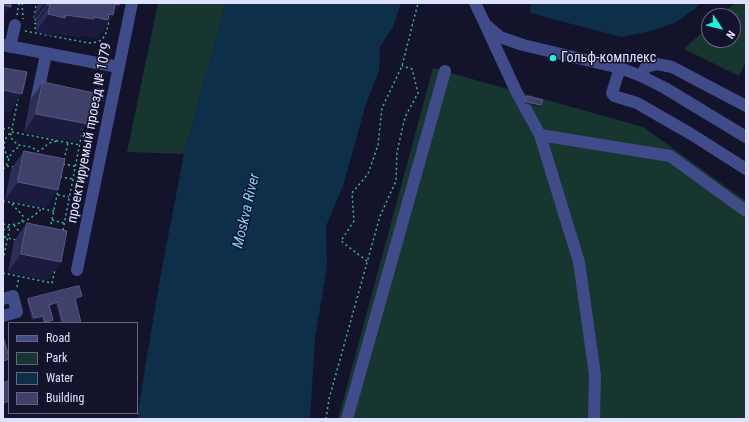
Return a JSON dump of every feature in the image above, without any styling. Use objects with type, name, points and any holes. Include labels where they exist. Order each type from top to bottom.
[{"type":"street","name":"проектируемый проезд № 1079","points":[[77,270],[132,3]]},
{"type":"street","points":[[475,3],[516,91],[540,135],[579,262],[595,375],[594,419]]},
{"type":"street","points":[[485,24],[500,37],[522,45],[620,68],[641,76],[665,88],[746,137]]},
{"type":"street","points":[[16,28],[7,46],[118,68]]},
{"type":"street","points":[[36,102],[46,54]]},
{"type":"street","points":[[641,76],[646,67],[657,64],[672,67],[746,106]]},
{"type":"street","points":[[620,68],[612,93],[614,96],[637,103],[691,134],[746,169]]},
{"type":"street","points":[[347,419],[445,71]]},
{"type":"street","points":[[540,135],[670,156],[746,211]]},
{"type":"street","points":[[3,299],[12,296],[17,312],[3,316]]},
{"type":"path","points":[[16,28],[19,3]]},
{"type":"path","points":[[16,28],[23,17],[22,3]]},
{"type":"path","points":[[36,28],[36,24],[34,23],[36,18],[34,18],[36,5],[40,6],[41,3]]},
{"type":"path","points":[[368,262],[341,241],[354,221],[352,193],[368,174],[378,145],[382,108],[402,66],[418,3]]},
{"type":"path","points":[[16,28],[89,43],[96,43],[101,41],[105,36],[110,15]]},
{"type":"path","points":[[326,419],[329,399],[380,216],[396,182],[397,152],[405,117],[418,93],[412,69],[402,66]]},
{"type":"path","points":[[19,98],[11,138],[14,142],[18,145],[31,147],[38,151],[48,143],[57,140]]},
{"type":"path","points":[[3,129],[13,127]]},
{"type":"path","points":[[62,235],[83,131]]},
{"type":"path","points":[[12,132],[80,145]]},
{"type":"path","points":[[8,158],[4,150],[4,145],[5,139],[12,132]]},
{"type":"path","points":[[62,170],[68,143]]},
{"type":"path","points":[[3,169],[7,166],[8,158],[13,151],[18,147],[23,146]]},
{"type":"path","points":[[63,164],[75,166]]},
{"type":"path","points":[[7,166],[14,168]]},
{"type":"path","points":[[60,183],[61,177],[73,179]]},
{"type":"path","points":[[50,233],[58,189]]},
{"type":"path","points":[[57,194],[69,197]]},
{"type":"path","points":[[3,202],[54,212]]},
{"type":"path","points":[[11,203],[23,216],[22,222]]},
{"type":"path","points":[[3,230],[30,218],[41,209]]},
{"type":"path","points":[[52,220],[64,223]]},
{"type":"path","points":[[3,224],[15,225],[23,236]]},
{"type":"path","points":[[3,260],[10,227]]},
{"type":"path","points":[[4,237],[18,240]]},
{"type":"path","points":[[3,274],[52,283],[55,269]]},
{"type":"path","points":[[16,291],[19,277]]},
{"type":"green space","points":[[158,3],[226,3],[184,154],[127,152]]},
{"type":"green space","points":[[735,3],[746,3],[746,62],[739,76],[684,49],[701,33],[701,48],[741,48],[741,8],[729,8]]},
{"type":"green space","points":[[433,68],[643,127],[746,201],[746,419],[338,419]]},
{"type":"water","name":"Moskva River","points":[[226,3],[401,3],[393,27],[380,47],[379,71],[365,107],[343,186],[326,226],[327,267],[315,338],[310,419],[137,419],[161,273],[184,154]]},
{"type":"water","points":[[531,3],[700,3],[695,9],[675,23],[647,32],[621,37],[530,13]]},
{"type":"building","points":[[3,3],[11,3],[11,7],[3,5]]},
{"type":"building","points":[[48,3],[120,3],[119,5],[115,4],[113,15],[109,14],[108,20],[94,17],[94,19],[66,15],[65,18],[48,14],[50,5],[48,5]]},
{"type":"building","points":[[3,68],[27,72],[22,94],[3,90]]},
{"type":"building","points":[[43,82],[94,93],[88,124],[36,114]]},
{"type":"building","points":[[527,96],[543,100],[541,105],[526,102]]},
{"type":"building","points":[[24,151],[65,159],[58,190],[18,182]]},
{"type":"building","points":[[27,223],[67,231],[61,262],[21,254]]},
{"type":"building","points":[[79,286],[82,296],[75,298],[81,322],[63,322],[58,302],[49,305],[53,320],[45,322],[43,316],[34,318],[28,299]]},
{"type":"building","points":[[3,336],[8,354],[8,359],[3,361]]},
{"type":"building","points":[[8,381],[8,401],[3,403],[3,383]]},
{"type":"place","name":"Гольф-комплекс","points":[[553,58]]}]
